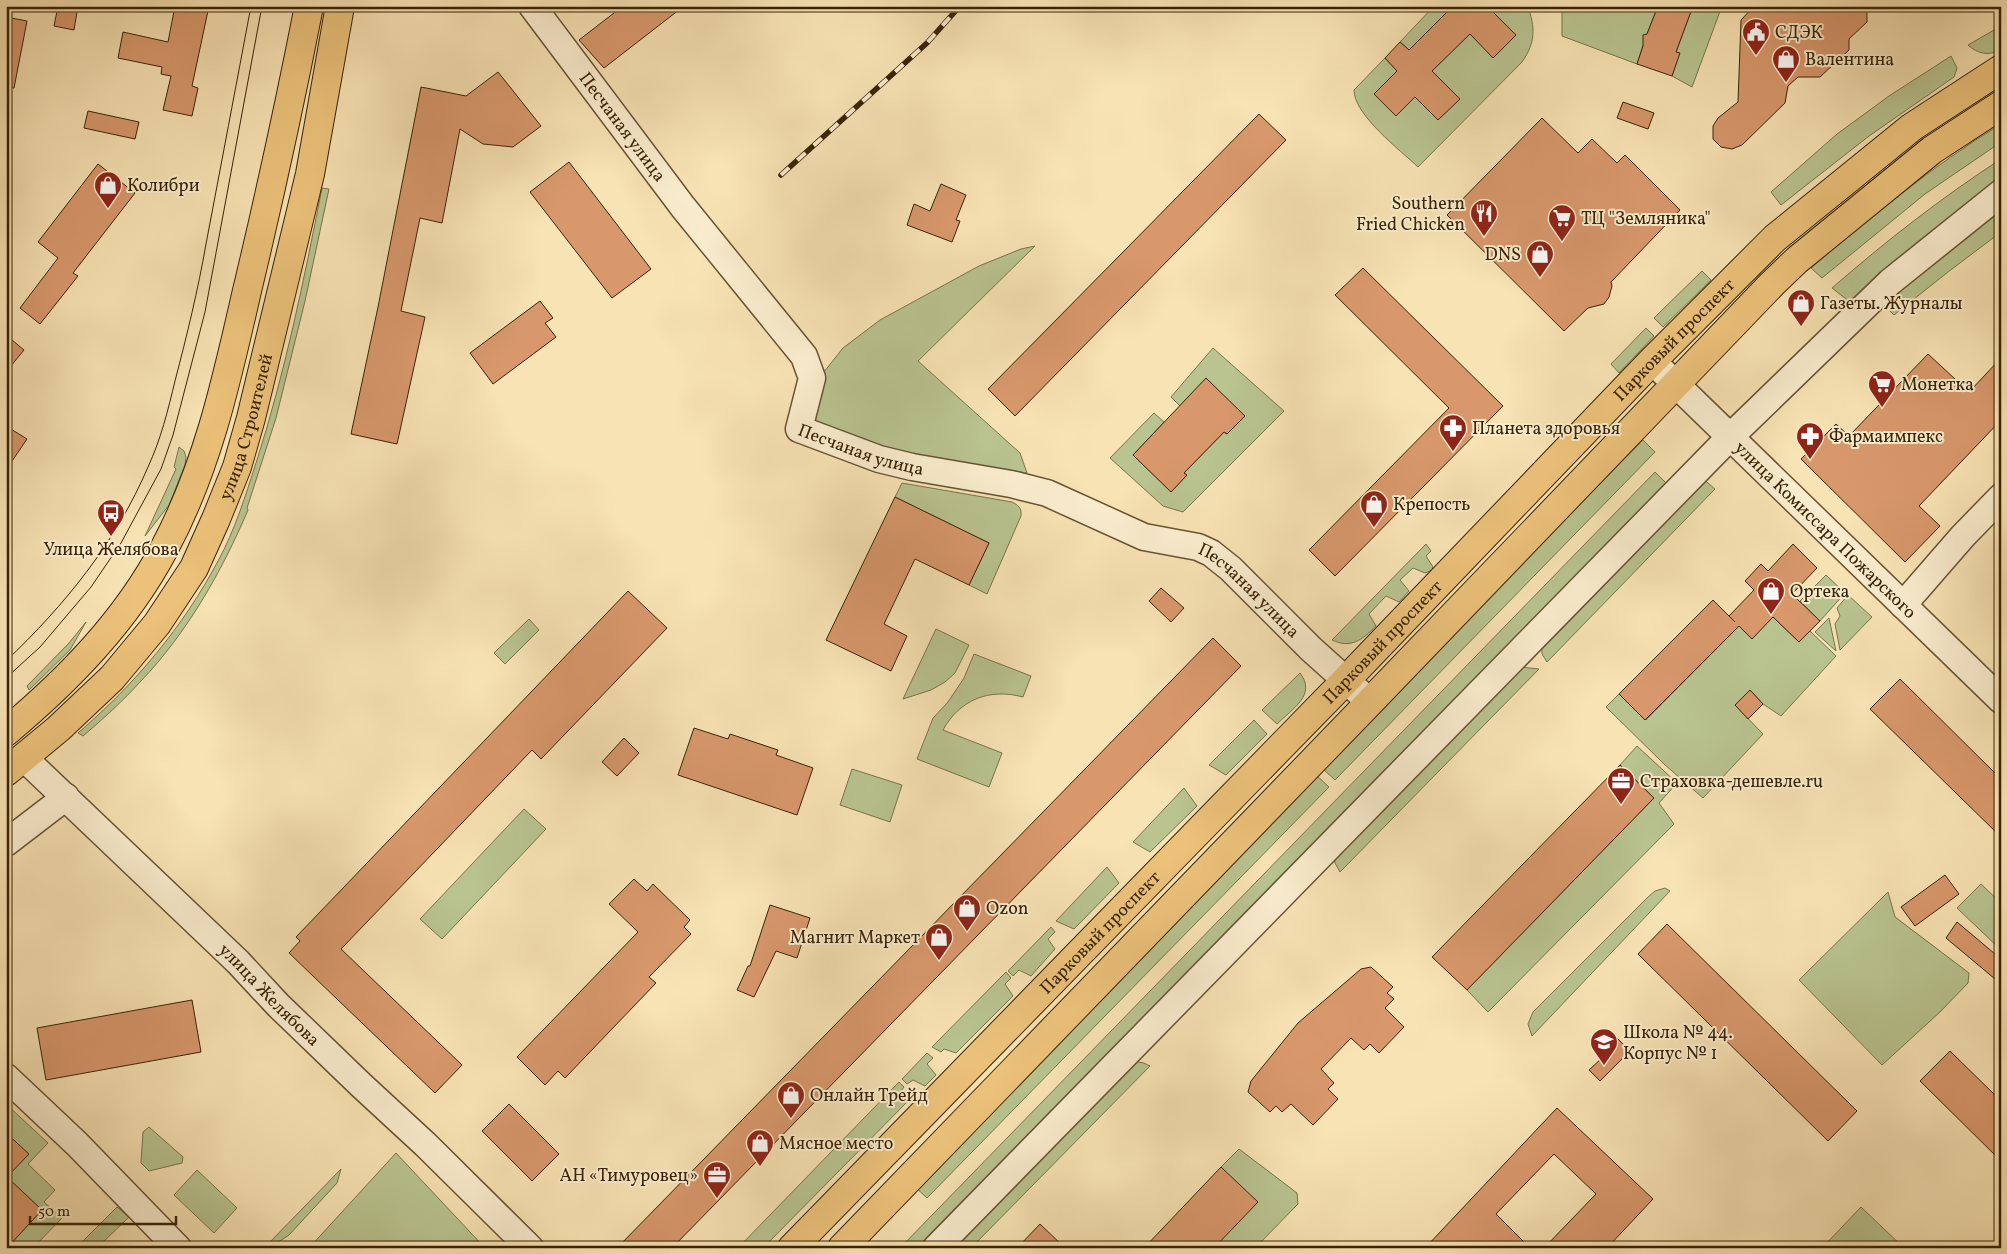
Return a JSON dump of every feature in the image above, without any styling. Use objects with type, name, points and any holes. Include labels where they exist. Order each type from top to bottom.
[{"type":"main road","name":"улица Строителей","points":[[6,732],[88,656],[135,596],[164,550],[185,506],[219,412],[276,167],[309,6]]},
{"type":"main road","name":"улица Строителей","points":[[12,759],[112,678],[157,624],[194,568],[216,520],[237,467],[251,418],[308,183],[340,6]]},
{"type":"main road","name":"Парковый проспект","points":[[792,1248],[1346,680],[1652,361],[1775,238],[1912,127],[2001,69]]},
{"type":"main road","name":"Парковый проспект","points":[[842,1248],[1675,384],[1797,260],[1932,150],[2001,105]]},
{"type":"street","name":"Песчаная улица","points":[[532,6],[683,207],[804,356],[812,378],[799,429],[879,459],[912,467],[1011,484],[1047,493],[1144,537],[1198,547],[1211,553],[1232,569],[1311,649],[1370,702]]},
{"type":"street","points":[[936,1248],[1730,437],[1890,282],[2001,193]]},
{"type":"street","name":"улица Комиссара Пожарского","points":[[1652,361],[2001,700]]},
{"type":"street","points":[[1903,606],[1962,536],[2001,497]]},
{"type":"street","name":"улица Желябова","points":[[12,759],[66,797],[238,962],[278,1005],[361,1086],[426,1145],[530,1248]]},
{"type":"street","points":[[6,843],[66,797]]},
{"type":"street","points":[[6,1077],[76,1144],[178,1248]]},
{"type":"green space","points":[[1434,6],[1453,6],[1409,50],[1400,42]]},
{"type":"green space","points":[[1490,6],[1528,6],[1533,35],[1527,55],[1418,167],[1379,132],[1361,110],[1354,90],[1385,58],[1397,71],[1375,94],[1396,116],[1415,97],[1438,120],[1460,99],[1432,71],[1470,34],[1493,57],[1488,8]]},
{"type":"green space","points":[[1562,6],[1658,6],[1647,34],[1643,38],[1644,42],[1637,64],[1562,36]]},
{"type":"green space","points":[[1693,6],[1722,6],[1692,87],[1672,76],[1679,53],[1676,52]]},
{"type":"green space","points":[[2001,26],[2001,50],[1983,53],[1968,45]]},
{"type":"green space","points":[[1951,56],[1957,68],[1954,77],[1869,136],[1781,205],[1771,192],[1837,134],[1889,96]]},
{"type":"green space","points":[[2001,124],[2001,142],[1925,194],[1822,278],[1811,268],[1879,211],[1926,175]]},
{"type":"green space","points":[[2001,159],[2001,186],[1851,303],[1832,288],[1914,220]]},
{"type":"green space","points":[[322,188],[329,189],[305,301],[276,418],[247,508],[248,510],[238,533],[202,600],[173,643],[127,696],[83,736],[78,733],[119,695],[173,632],[204,585],[230,537],[248,488],[285,361]]},
{"type":"green space","points":[[2001,211],[2001,232],[1894,315],[1888,309],[1887,301],[1960,240]]},
{"type":"green space","points":[[1035,246],[918,361],[1020,453],[1027,473],[944,462],[901,453],[855,440],[813,419],[820,377],[843,348],[880,320],[979,266],[1021,249]]},
{"type":"green space","points":[[1702,271],[1711,280],[1663,327],[1654,318]]},
{"type":"green space","points":[[1646,328],[1654,336],[1619,373],[1611,364]]},
{"type":"green space","points":[[1213,348],[1284,411],[1183,512],[1163,506],[1110,458],[1154,413],[1164,422],[1133,455],[1171,492],[1187,475],[1184,473],[1224,432],[1227,434],[1244,416],[1206,379],[1180,406],[1171,397]]},
{"type":"green space","points":[[1643,440],[1655,452],[1335,780],[1322,768]]},
{"type":"green space","points":[[179,447],[184,451],[186,457],[185,465],[169,505],[145,536],[176,469],[174,467]]},
{"type":"green space","points":[[1655,472],[1666,483],[922,1248],[900,1248]]},
{"type":"green space","points":[[1702,478],[1715,489],[1547,662],[1542,654],[1542,647]]},
{"type":"green space","points":[[902,483],[1012,502],[1019,507],[1021,516],[987,594],[969,585],[989,543],[895,497]]},
{"type":"green space","points":[[1426,544],[1431,551],[1426,556],[1433,567],[1432,570],[1425,573],[1413,568],[1400,580],[1409,591],[1399,602],[1386,596],[1369,614],[1376,626],[1361,639],[1345,644],[1332,640]]},
{"type":"green space","points":[[1826,575],[1845,593],[1820,621],[1800,601]]},
{"type":"green space","points":[[1848,595],[1872,617],[1840,650],[1835,624],[1840,616],[1837,608]]},
{"type":"green space","points":[[1773,617],[1799,642],[1810,631],[1836,656],[1781,716],[1763,704],[1750,690],[1735,705],[1763,734],[1703,798],[1664,764],[1606,707],[1619,694],[1646,720],[1739,626],[1752,638]]},
{"type":"green space","points":[[1829,618],[1836,651],[1815,632]]},
{"type":"green space","points":[[529,619],[539,630],[505,664],[494,653]]},
{"type":"green space","points":[[86,622],[70,650],[29,690],[27,686],[69,643]]},
{"type":"green space","points":[[936,629],[969,645],[955,673],[945,682],[931,690],[903,699]]},
{"type":"green space","points":[[974,654],[1031,676],[1023,697],[999,694],[977,698],[958,711],[943,730],[1002,753],[989,787],[917,759],[933,718],[948,702],[964,678]]},
{"type":"green space","points":[[1520,667],[1539,669],[1340,872],[1334,857]]},
{"type":"green space","points":[[1300,673],[1305,681],[1304,695],[1295,707],[1277,724],[1262,710]]},
{"type":"green space","points":[[1254,720],[1267,734],[1226,775],[1209,765]]},
{"type":"green space","points":[[1637,746],[1677,783],[1659,803],[1674,824],[1488,1012],[1467,990],[1654,798],[1620,765]]},
{"type":"green space","points":[[852,769],[902,785],[890,822],[840,805]]},
{"type":"green space","points":[[1315,774],[1329,787],[927,1198],[913,1185]]},
{"type":"green space","points":[[1184,788],[1197,806],[1150,852],[1133,842]]},
{"type":"green space","points":[[524,809],[546,829],[442,939],[420,919]]},
{"type":"green space","points":[[1107,867],[1119,883],[1074,929],[1056,921]]},
{"type":"green space","points":[[1981,884],[2001,903],[2001,950],[1957,908]]},
{"type":"green space","points":[[1665,888],[1670,891],[1532,1036],[1528,1024],[1533,1012],[1648,897],[1655,891]]},
{"type":"green space","points":[[1888,892],[1895,917],[1969,973],[1968,983],[1940,1012],[1882,1065],[1799,980]]},
{"type":"green space","points":[[1051,927],[1055,932],[1048,939],[1055,949],[1031,976],[1019,970],[1013,976],[1008,971]]},
{"type":"green space","points":[[1006,972],[1011,978],[1005,984],[1013,996],[956,1053],[944,1049],[941,1052],[932,1047]]},
{"type":"green space","points":[[927,1053],[933,1058],[927,1064],[936,1075],[925,1086],[913,1080],[907,1084],[902,1079]]},
{"type":"green space","points":[[1138,1062],[1150,1066],[971,1248],[960,1248],[960,1240],[1131,1065]]},
{"type":"green space","points":[[899,1082],[904,1087],[901,1091],[908,1101],[763,1248],[738,1248]]},
{"type":"green space","points":[[6,1104],[48,1143],[28,1164],[55,1190],[44,1202],[62,1218],[33,1248],[21,1248],[13,1241],[42,1210],[7,1177],[28,1154],[6,1133]]},
{"type":"green space","points":[[149,1127],[183,1157],[182,1163],[149,1171],[141,1163],[143,1132]]},
{"type":"green space","points":[[1239,1149],[1297,1193],[1298,1204],[1255,1248],[1214,1248],[1221,1167]]},
{"type":"green space","points":[[396,1153],[485,1248],[309,1248]]},
{"type":"green space","points":[[341,1169],[337,1183],[289,1235],[277,1243],[269,1243]]},
{"type":"green space","points":[[197,1170],[237,1208],[214,1233],[174,1195]]},
{"type":"green space","points":[[117,1207],[129,1217],[97,1248],[76,1248]]},
{"type":"green space","points":[[1861,1207],[1904,1248],[1822,1248]]},
{"type":"building","points":[[58,6],[78,6],[74,30],[54,26]]},
{"type":"building","points":[[175,6],[209,6],[192,86],[198,88],[192,116],[163,110],[171,76],[161,74],[162,67],[118,58],[123,32],[168,42]]},
{"type":"building","points":[[623,6],[684,6],[604,68],[579,40]]},
{"type":"building","points":[[1453,6],[1487,6],[1516,35],[1493,58],[1470,34],[1432,71],[1460,99],[1438,120],[1415,97],[1396,116],[1374,94],[1397,71],[1385,58],[1400,42],[1409,50]]},
{"type":"building","points":[[1658,6],[1693,6],[1676,52],[1680,53],[1672,76],[1637,64],[1643,46],[1643,35],[1647,34]]},
{"type":"building","points":[[1754,6],[1867,6],[1867,22],[1849,39],[1849,50],[1820,77],[1798,77],[1788,86],[1785,103],[1742,145],[1732,149],[1721,147],[1713,139],[1713,126],[1718,118],[1738,102],[1741,20]]},
{"type":"building","points":[[6,17],[27,21],[14,88],[6,88]]},
{"type":"building","points":[[498,72],[541,126],[513,147],[483,144],[460,129],[442,223],[420,218],[401,311],[425,317],[397,444],[351,434],[421,87],[466,96]]},
{"type":"building","points":[[1623,102],[1654,113],[1648,129],[1617,118]]},
{"type":"building","points":[[88,111],[139,122],[135,139],[84,128]]},
{"type":"building","points":[[1259,114],[1286,140],[1015,416],[988,389]]},
{"type":"building","name":"ТЦ \"Земляника\"","points":[[1542,118],[1578,153],[1592,139],[1617,163],[1625,155],[1680,210],[1611,282],[1612,286],[1609,297],[1604,304],[1588,308],[1564,331],[1447,215]]},
{"type":"building","points":[[569,162],[651,269],[612,298],[530,192]]},
{"type":"building","points":[[98,164],[135,193],[73,273],[78,276],[40,324],[20,308],[58,258],[38,242]]},
{"type":"building","points":[[941,184],[966,195],[956,220],[960,221],[952,242],[907,225],[914,204],[930,211]]},
{"type":"building","points":[[1363,268],[1503,406],[1335,576],[1309,550],[1449,408],[1335,295]]},
{"type":"building","points":[[540,301],[553,318],[545,323],[556,337],[493,384],[470,353]]},
{"type":"building","points":[[6,335],[24,350],[6,372]]},
{"type":"building","points":[[1928,354],[1969,392],[2001,358],[2001,420],[1919,506],[1940,526],[1905,562],[1801,459],[1836,424],[1849,436]]},
{"type":"building","points":[[1206,378],[1245,416],[1227,434],[1224,432],[1184,473],[1187,475],[1171,492],[1133,455]]},
{"type":"building","points":[[6,426],[27,439],[6,470]]},
{"type":"building","points":[[895,497],[989,543],[969,585],[915,559],[884,624],[907,636],[891,671],[826,640]]},
{"type":"building","points":[[1793,544],[1817,568],[1792,594],[1820,621],[1799,642],[1773,617],[1752,639],[1739,626],[1645,720],[1619,694],[1713,600],[1729,616],[1754,590],[1745,581],[1761,564],[1768,571]]},
{"type":"building","points":[[1161,588],[1184,608],[1171,622],[1149,601]]},
{"type":"building","points":[[628,591],[667,628],[541,759],[532,750],[341,949],[462,1065],[435,1093],[289,953],[300,941],[296,937]]},
{"type":"building","points":[[1213,638],[1241,666],[672,1248],[617,1248]]},
{"type":"building","points":[[1900,679],[2001,779],[2001,837],[1870,709]]},
{"type":"building","points":[[1750,690],[1763,704],[1748,719],[1735,705]]},
{"type":"building","points":[[694,728],[728,739],[730,734],[778,750],[776,755],[813,768],[797,815],[678,775]]},
{"type":"building","points":[[624,738],[639,753],[617,776],[602,762]]},
{"type":"building","points":[[1620,765],[1654,798],[1467,990],[1432,957]]},
{"type":"building","points":[[1945,875],[1959,894],[1915,926],[1901,907]]},
{"type":"building","points":[[634,879],[647,891],[653,884],[690,920],[684,927],[691,934],[649,977],[656,983],[565,1078],[558,1071],[545,1085],[517,1057],[638,932],[609,904]]},
{"type":"building","points":[[770,905],[810,918],[797,958],[776,951],[754,997],[737,990],[748,966],[750,966]]},
{"type":"building","points":[[1957,922],[2001,959],[2001,984],[1946,938]]},
{"type":"building","points":[[1667,924],[1857,1111],[1828,1141],[1638,954]]},
{"type":"building","points":[[1371,967],[1393,987],[1387,993],[1394,999],[1385,1008],[1404,1027],[1379,1053],[1370,1044],[1364,1050],[1351,1038],[1321,1069],[1334,1083],[1328,1089],[1338,1099],[1313,1125],[1291,1104],[1282,1112],[1276,1106],[1270,1112],[1248,1092],[1251,1081],[1298,1023],[1361,969]]},
{"type":"building","points":[[192,1000],[201,1052],[46,1080],[37,1028]]},
{"type":"building","points":[[1610,1031],[1630,1051],[1600,1081],[1589,1070],[1602,1058],[1593,1048]]},
{"type":"building","points":[[1950,1051],[2001,1101],[2001,1161],[1920,1081]]},
{"type":"building","points":[[509,1104],[559,1154],[532,1181],[482,1131]]},
{"type":"building","points":[[1557,1108],[1653,1199],[1607,1248],[1544,1248],[1596,1194],[1554,1154],[1496,1214],[1530,1248],[1425,1248]]},
{"type":"building","points":[[6,1133],[29,1154],[7,1177],[42,1210],[7,1248]]},
{"type":"building","points":[[1221,1167],[1258,1202],[1214,1248],[1144,1248]]},
{"type":"building","points":[[1040,1224],[1065,1248],[1017,1248]]},
{"type":"tram line","points":[[6,661],[49,618],[105,547],[135,495],[157,446],[170,403],[196,295],[251,6]]},
{"type":"tram line","points":[[6,678],[40,647],[91,587],[121,543],[161,469],[173,435],[205,312],[262,6]]},
{"type":"railway","points":[[781,175],[927,43],[960,6]]},
{"type":"place","name":"СДЭК","points":[[1756,56]]},
{"type":"place","name":"Валентина","points":[[1786,83]]},
{"type":"place","name":"Колибри","points":[[108,209]]},
{"type":"place","name":"Southern Fried Chicken","points":[[1484,237]]},
{"type":"place","name":"ТЦ \"Земляника\"","points":[[1562,242]]},
{"type":"place","name":"DNS","points":[[1540,278]]},
{"type":"place","name":"Газеты. Журналы","points":[[1801,327]]},
{"type":"place","name":"Монетка","points":[[1882,408]]},
{"type":"place","name":"Планета здоровья","points":[[1453,452]]},
{"type":"place","name":"Фармаимпекс","points":[[1810,460]]},
{"type":"place","name":"Крепость","points":[[1374,528]]},
{"type":"place","name":"Улица Желябова","points":[[111,537]]},
{"type":"place","name":"Ортека","points":[[1771,615]]},
{"type":"place","name":"Страховка-дешевле.ru","points":[[1621,805]]},
{"type":"place","name":"Ozon","points":[[967,932]]},
{"type":"place","name":"Магнит Маркет","points":[[939,961]]},
{"type":"place","name":"Школа № 44. Корпус № 1","points":[[1604,1066]]},
{"type":"place","name":"Онлайн Трейд","points":[[791,1119]]},
{"type":"place","name":"Мясное место","points":[[760,1167]]},
{"type":"place","name":"АН «Тимуровец»","points":[[717,1199]]}]
